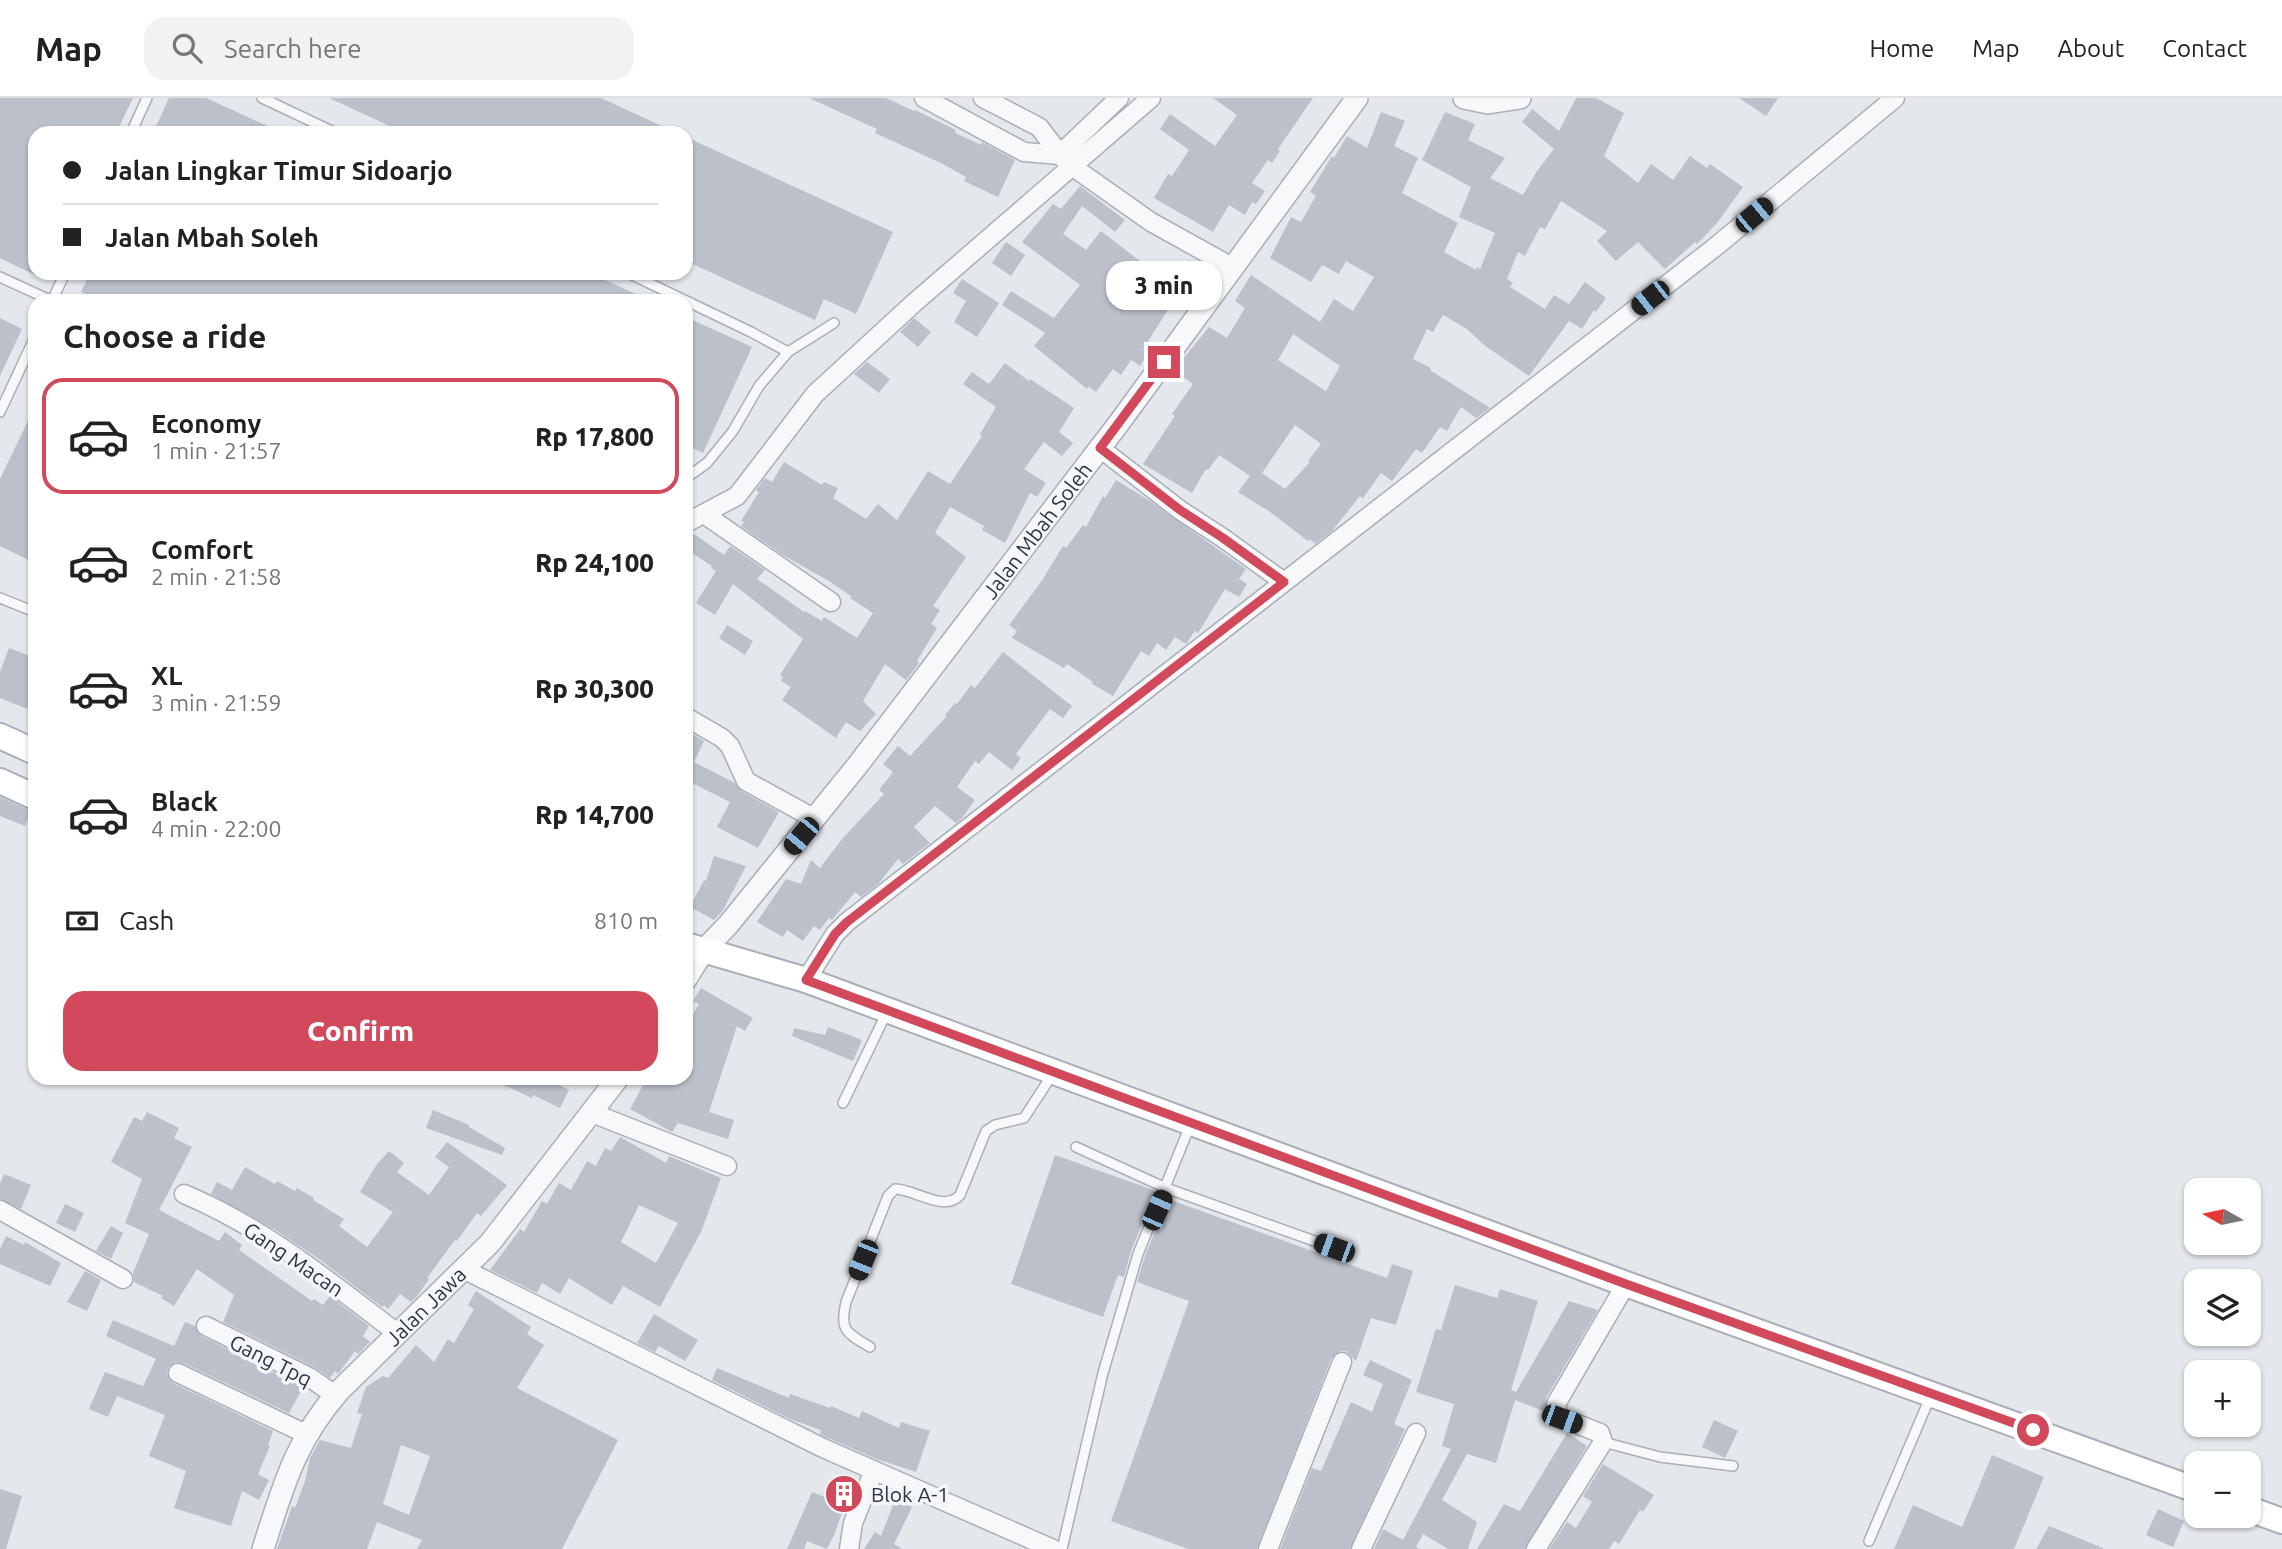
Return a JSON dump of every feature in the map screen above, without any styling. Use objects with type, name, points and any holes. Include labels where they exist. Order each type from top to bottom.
[{"type":"main road","points":[[0,736],[28,749]]},
{"type":"main road","points":[[0,781],[28,794]]},
{"type":"main road","points":[[695,948],[806,980],[1626,1284],[2184,1486]]},
{"type":"main road","points":[[2261,1513],[2282,1521]]},
{"type":"street","points":[[924,98],[1024,152],[1065,161],[1151,98]]},
{"type":"street","points":[[983,98],[1039,127],[1065,161],[1151,222],[1232,267]]},
{"type":"street","points":[[693,520],[737,496],[815,394],[1065,161],[1119,98]]},
{"type":"street","name":"Jalan Mbah Soleh","points":[[695,948],[728,925],[815,818],[1100,448],[1357,98]]},
{"type":"street","points":[[1464,98],[1488,103],[1520,98]]},
{"type":"street","points":[[806,980],[835,934],[847,922],[1714,248],[1895,98]]},
{"type":"street","points":[[1100,448],[1180,510],[1284,582]]},
{"type":"street","points":[[704,514],[831,602]]},
{"type":"street","points":[[693,721],[722,738],[730,746],[746,781],[815,818]]},
{"type":"street","name":"Jalan Jawa","points":[[263,1549],[293,1459],[306,1434],[335,1395],[484,1249],[613,1085]]},
{"type":"street","points":[[592,1113],[727,1166]]},
{"type":"street","name":"Gang Macan","points":[[184,1194],[259,1233],[322,1276],[397,1333]]},
{"type":"street","points":[[0,1210],[123,1279]]},
{"type":"street","points":[[463,1269],[823,1448],[1053,1549]]},
{"type":"street","points":[[1536,1549],[1603,1442],[1600,1433],[1559,1417],[1556,1404],[1626,1284]]},
{"type":"street","name":"Gang Tpq","points":[[206,1326],[309,1377],[335,1395]]},
{"type":"street","points":[[1268,1549],[1342,1362]]},
{"type":"street","points":[[178,1373],[306,1434]]},
{"type":"street","points":[[1362,1549],[1416,1433]]},
{"type":"street","points":[[849,1549],[853,1523],[874,1471]]},
{"type":"lane","points":[[134,126],[147,98]]},
{"type":"lane","points":[[262,98],[321,126]]},
{"type":"lane","points":[[0,277],[37,294]]},
{"type":"lane","points":[[643,280],[672,294]]},
{"type":"lane","points":[[693,304],[788,352]]},
{"type":"lane","points":[[693,473],[707,463],[733,431],[759,386],[788,352],[834,323]]},
{"type":"lane","points":[[0,412],[28,352]]},
{"type":"lane","points":[[0,598],[28,609]]},
{"type":"lane","points":[[843,1103],[888,1011]]},
{"type":"lane","points":[[870,1347],[846,1332],[842,1319],[846,1302],[888,1196],[895,1189],[905,1189],[945,1203],[955,1201],[960,1195],[986,1131],[995,1125],[1024,1118],[1054,1072]]},
{"type":"lane","points":[[1062,1549],[1103,1373],[1138,1254],[1167,1188],[1191,1123]]},
{"type":"lane","points":[[1076,1147],[1167,1188],[1334,1248]]},
{"type":"lane","points":[[1869,1541],[1931,1394]]},
{"type":"lane","points":[[1603,1442],[1660,1457],[1733,1466]]},
{"type":"building","points":[[0,98],[133,98],[119,126],[28,126],[28,272],[0,258]]},
{"type":"building","points":[[169,98],[206,98],[268,126],[156,126]]},
{"type":"building","points":[[329,98],[601,98],[662,126],[390,126]]},
{"type":"building","points":[[809,98],[886,98],[1015,160],[998,197],[964,181],[966,177],[943,164],[875,133],[877,129]]},
{"type":"building","points":[[1213,98],[1313,98],[1278,149],[1280,151],[1272,163],[1268,160],[1252,183],[1265,191],[1256,204],[1252,202],[1245,215],[1229,205],[1213,232],[1154,198],[1168,174],[1172,176],[1189,150],[1160,129],[1170,114],[1215,146],[1237,115]]},
{"type":"building","points":[[1576,98],[1596,98],[1624,113],[1604,156],[1638,183],[1651,164],[1673,180],[1690,156],[1707,168],[1710,164],[1743,187],[1717,223],[1697,244],[1695,242],[1665,269],[1638,242],[1616,261],[1597,241],[1607,231],[1561,201],[1545,229],[1540,227],[1525,256],[1518,252],[1507,279],[1513,283],[1510,287],[1545,309],[1554,295],[1569,304],[1585,282],[1606,298],[1596,312],[1594,310],[1582,329],[1569,321],[1529,376],[1484,345],[1467,329],[1443,315],[1433,332],[1427,329],[1413,359],[1490,408],[1476,418],[1461,407],[1447,431],[1440,427],[1422,453],[1416,449],[1392,481],[1381,473],[1363,498],[1360,496],[1332,531],[1315,544],[1238,492],[1250,476],[1219,455],[1208,470],[1206,469],[1192,493],[1143,464],[1193,384],[1174,370],[1209,327],[1227,338],[1245,308],[1235,301],[1251,275],[1320,322],[1334,299],[1353,311],[1374,277],[1346,261],[1339,274],[1322,265],[1311,282],[1270,258],[1291,217],[1301,222],[1316,196],[1310,192],[1347,136],[1367,148],[1381,112],[1405,121],[1394,146],[1418,158],[1402,193],[1458,223],[1444,252],[1476,270],[1477,267],[1480,269],[1495,233],[1459,217],[1471,187],[1422,160],[1445,112],[1475,124],[1468,140],[1505,158],[1490,178],[1523,195],[1554,149],[1522,122],[1532,109],[1559,131]],"holes":[[[1293,334],[1340,366],[1326,391],[1278,360]],[[1295,425],[1321,444],[1308,461],[1310,462],[1285,489],[1262,473]]]},
{"type":"building","points":[[1739,98],[1778,98],[1766,116]]},
{"type":"building","points":[[693,140],[893,232],[856,314],[824,299],[815,320],[693,264]]},
{"type":"building","points":[[1080,186],[1125,220],[1115,232],[1082,206],[1063,234],[1086,250],[1101,231],[1149,268],[1179,285],[1164,307],[1168,310],[1143,349],[1149,352],[1140,366],[1131,360],[1121,375],[1113,369],[1096,392],[1088,386],[1087,389],[1034,346],[1045,333],[1002,305],[1011,291],[1054,318],[1080,285],[1022,242],[1053,204],[1061,209]]},
{"type":"building","points":[[1006,242],[1025,255],[1011,276],[992,263]]},
{"type":"building","points":[[962,279],[999,303],[977,337],[954,322],[966,301],[953,293]]},
{"type":"building","points":[[87,280],[605,280],[636,294],[85,294],[81,292]]},
{"type":"building","points":[[0,318],[22,329],[0,376]]},
{"type":"building","points":[[914,318],[931,332],[918,347],[900,332]]},
{"type":"building","points":[[693,320],[752,347],[703,453],[693,448]]},
{"type":"building","points":[[867,362],[890,379],[879,393],[854,374]]},
{"type":"building","points":[[1005,363],[1074,408],[1059,432],[1073,443],[1062,456],[1044,442],[1024,469],[1046,483],[1037,497],[1030,493],[1005,543],[982,530],[984,526],[950,507],[935,533],[966,557],[933,606],[940,610],[931,624],[937,628],[917,661],[919,663],[906,680],[885,664],[863,701],[876,714],[860,731],[846,722],[836,738],[782,700],[791,687],[781,681],[783,677],[780,675],[803,639],[733,584],[715,615],[696,603],[716,571],[693,554],[693,536],[724,555],[730,546],[765,570],[757,579],[804,612],[822,621],[824,617],[857,638],[873,613],[829,581],[781,554],[741,526],[744,522],[741,521],[759,492],[756,490],[765,478],[772,482],[784,462],[822,485],[824,482],[838,488],[833,498],[866,519],[878,504],[897,520],[928,471],[950,484],[982,436],[980,434],[996,407],[963,384],[972,372],[989,384]]},
{"type":"building","points":[[28,421],[28,560],[0,546],[0,479]]},
{"type":"building","points":[[1116,480],[1246,569],[1239,579],[1247,584],[1239,597],[1225,589],[1198,633],[1195,631],[1186,644],[1175,637],[1166,650],[1157,643],[1149,656],[1141,651],[1113,696],[1092,684],[1093,682],[1067,664],[1064,668],[1012,638],[1017,631],[1009,625],[1041,582],[1063,546],[1066,548],[1083,525],[1086,527],[1103,496],[1105,498]]},
{"type":"building","points":[[727,625],[753,641],[745,655],[719,638]]},
{"type":"building","points":[[9,648],[28,655],[28,709],[0,698],[0,672]]},
{"type":"building","points":[[1003,652],[1072,706],[1063,718],[1050,709],[1016,754],[1021,758],[1012,770],[989,752],[979,764],[975,761],[957,787],[975,800],[962,818],[956,823],[935,806],[914,827],[930,843],[903,864],[898,859],[879,883],[861,897],[855,892],[820,930],[814,926],[803,941],[787,930],[783,937],[757,922],[786,879],[801,884],[811,860],[820,868],[842,839],[884,794],[879,790],[893,772],[883,764],[898,746],[910,756],[971,685],[975,688]]},
{"type":"building","points":[[693,734],[704,741],[694,762],[735,783],[741,791],[779,812],[758,848],[717,827],[730,802],[693,784]]},
{"type":"building","points":[[0,797],[28,810],[25,826],[0,816]]},
{"type":"building","points":[[714,856],[746,866],[723,910],[714,920],[693,909],[693,901],[704,880],[706,881]]},
{"type":"building","points":[[701,988],[753,1018],[745,1031],[737,1026],[709,1112],[734,1120],[728,1139],[678,1123],[672,1132],[630,1109],[643,1085],[693,1085],[693,1014],[699,1004],[693,1001]]},
{"type":"building","points":[[828,1027],[862,1040],[853,1061],[792,1036],[794,1028],[825,1035]]},
{"type":"building","points":[[503,1085],[559,1085],[569,1090],[560,1108],[533,1095],[532,1098]]},
{"type":"building","points":[[433,1110],[469,1125],[505,1148],[502,1155],[426,1128]]},
{"type":"building","points":[[147,1112],[179,1128],[174,1138],[192,1147],[159,1210],[219,1241],[225,1232],[242,1245],[239,1250],[312,1301],[314,1299],[323,1305],[330,1296],[369,1326],[363,1336],[370,1342],[358,1354],[355,1351],[338,1374],[335,1371],[330,1378],[314,1367],[223,1322],[234,1295],[197,1269],[174,1306],[161,1298],[163,1296],[134,1282],[133,1273],[149,1234],[125,1223],[142,1179],[111,1162],[134,1117],[142,1121]]},
{"type":"building","points":[[620,1137],[666,1163],[669,1156],[721,1178],[701,1232],[660,1307],[623,1286],[612,1305],[569,1278],[560,1294],[542,1283],[537,1293],[490,1270],[520,1229],[524,1232],[542,1201],[547,1204],[559,1183],[571,1190],[587,1161],[596,1166],[605,1148],[611,1151]],"holes":[[[639,1205],[678,1223],[656,1263],[621,1242]]]},
{"type":"building","points":[[447,1142],[507,1185],[481,1216],[477,1213],[457,1241],[455,1240],[418,1295],[411,1302],[400,1294],[388,1309],[274,1229],[211,1194],[217,1182],[232,1190],[245,1167],[275,1184],[277,1181],[295,1191],[297,1188],[314,1198],[313,1200],[344,1219],[339,1226],[367,1247],[393,1212],[360,1192],[377,1164],[389,1151],[404,1163],[397,1172],[429,1195],[449,1167],[435,1157]]},
{"type":"building","points":[[1055,1155],[1156,1191],[1131,1251],[1124,1277],[1118,1275],[1103,1317],[1011,1284]]},
{"type":"building","points":[[4,1174],[31,1185],[21,1209],[0,1199],[0,1184]]},
{"type":"building","points":[[1168,1199],[1387,1278],[1392,1264],[1413,1271],[1396,1325],[1371,1318],[1356,1361],[1346,1351],[1340,1351],[1332,1357],[1257,1549],[1188,1549],[1111,1521],[1189,1301],[1137,1282]]},
{"type":"building","points":[[65,1204],[84,1213],[75,1232],[56,1223]]},
{"type":"building","points":[[111,1226],[123,1233],[111,1259],[96,1251]]},
{"type":"building","points":[[6,1236],[24,1245],[25,1242],[61,1263],[50,1286],[0,1264],[0,1249]]},
{"type":"building","points":[[85,1271],[101,1280],[87,1311],[67,1302]]},
{"type":"building","points":[[1455,1285],[1497,1298],[1500,1289],[1538,1301],[1511,1390],[1516,1392],[1569,1301],[1598,1310],[1546,1398],[1546,1412],[1515,1400],[1496,1463],[1467,1454],[1442,1500],[1477,1522],[1468,1549],[1448,1549],[1423,1534],[1416,1547],[1420,1549],[1374,1549],[1383,1529],[1403,1540],[1451,1449],[1442,1446],[1454,1404],[1416,1392],[1436,1329],[1441,1330]]},
{"type":"building","points":[[476,1291],[531,1327],[527,1334],[544,1345],[517,1388],[618,1440],[562,1549],[417,1549],[422,1540],[377,1522],[367,1549],[277,1549],[292,1506],[295,1508],[305,1481],[310,1458],[320,1440],[351,1448],[362,1414],[357,1413],[366,1387],[383,1376],[388,1378],[416,1345],[434,1362],[448,1339],[454,1343],[474,1309],[468,1305]],"holes":[[[401,1445],[430,1456],[409,1515],[383,1504]]]},
{"type":"building","points":[[654,1314],[698,1340],[685,1361],[659,1346],[655,1352],[637,1343]]},
{"type":"building","points":[[113,1320],[174,1346],[185,1322],[195,1326],[201,1336],[303,1387],[289,1413],[183,1363],[176,1362],[168,1368],[167,1375],[173,1383],[273,1431],[268,1445],[270,1446],[258,1474],[269,1480],[259,1500],[242,1491],[231,1526],[174,1508],[186,1471],[149,1456],[165,1415],[117,1396],[108,1417],[89,1409],[105,1372],[143,1386],[156,1359],[106,1336]]},
{"type":"building","points":[[1370,1360],[1412,1380],[1394,1424],[1405,1429],[1350,1549],[1280,1549],[1312,1468],[1321,1471],[1351,1402],[1372,1412],[1383,1384],[1363,1375]]},
{"type":"building","points":[[717,1368],[789,1398],[790,1394],[830,1408],[831,1406],[859,1418],[862,1411],[899,1428],[901,1422],[930,1431],[916,1472],[828,1438],[820,1434],[821,1430],[790,1419],[712,1380]]},
{"type":"building","points":[[1714,1420],[1738,1431],[1725,1458],[1702,1447]]},
{"type":"building","points":[[1567,1433],[1587,1446],[1525,1549],[1477,1549],[1504,1504],[1520,1511]]},
{"type":"building","points":[[1992,1455],[2044,1477],[2014,1549],[1894,1549],[1913,1505],[1962,1527]]},
{"type":"building","points":[[1603,1464],[1654,1495],[1643,1512],[1640,1510],[1619,1544],[1614,1541],[1609,1549],[1549,1549],[1567,1522],[1576,1528],[1592,1502],[1583,1496]]},
{"type":"building","points":[[0,1489],[22,1496],[6,1549],[0,1549]]},
{"type":"building","points":[[812,1492],[845,1505],[834,1535],[827,1549],[807,1541],[804,1549],[787,1549]]},
{"type":"building","points":[[895,1500],[912,1507],[894,1544],[902,1549],[864,1549],[875,1532],[881,1536]]},
{"type":"building","points":[[2158,1509],[2184,1521],[2173,1547],[2146,1535]]},
{"type":"building","points":[[2049,1526],[2103,1548],[2103,1549],[2036,1549]]},
{"type":"place","name":"Blok A-1","points":[[844,1494]]},
{"type":"route","points":[[1164,362],[1100,448],[1180,510],[1284,582],[847,922],[835,934],[806,980],[1626,1284],[2033,1430]]}]
